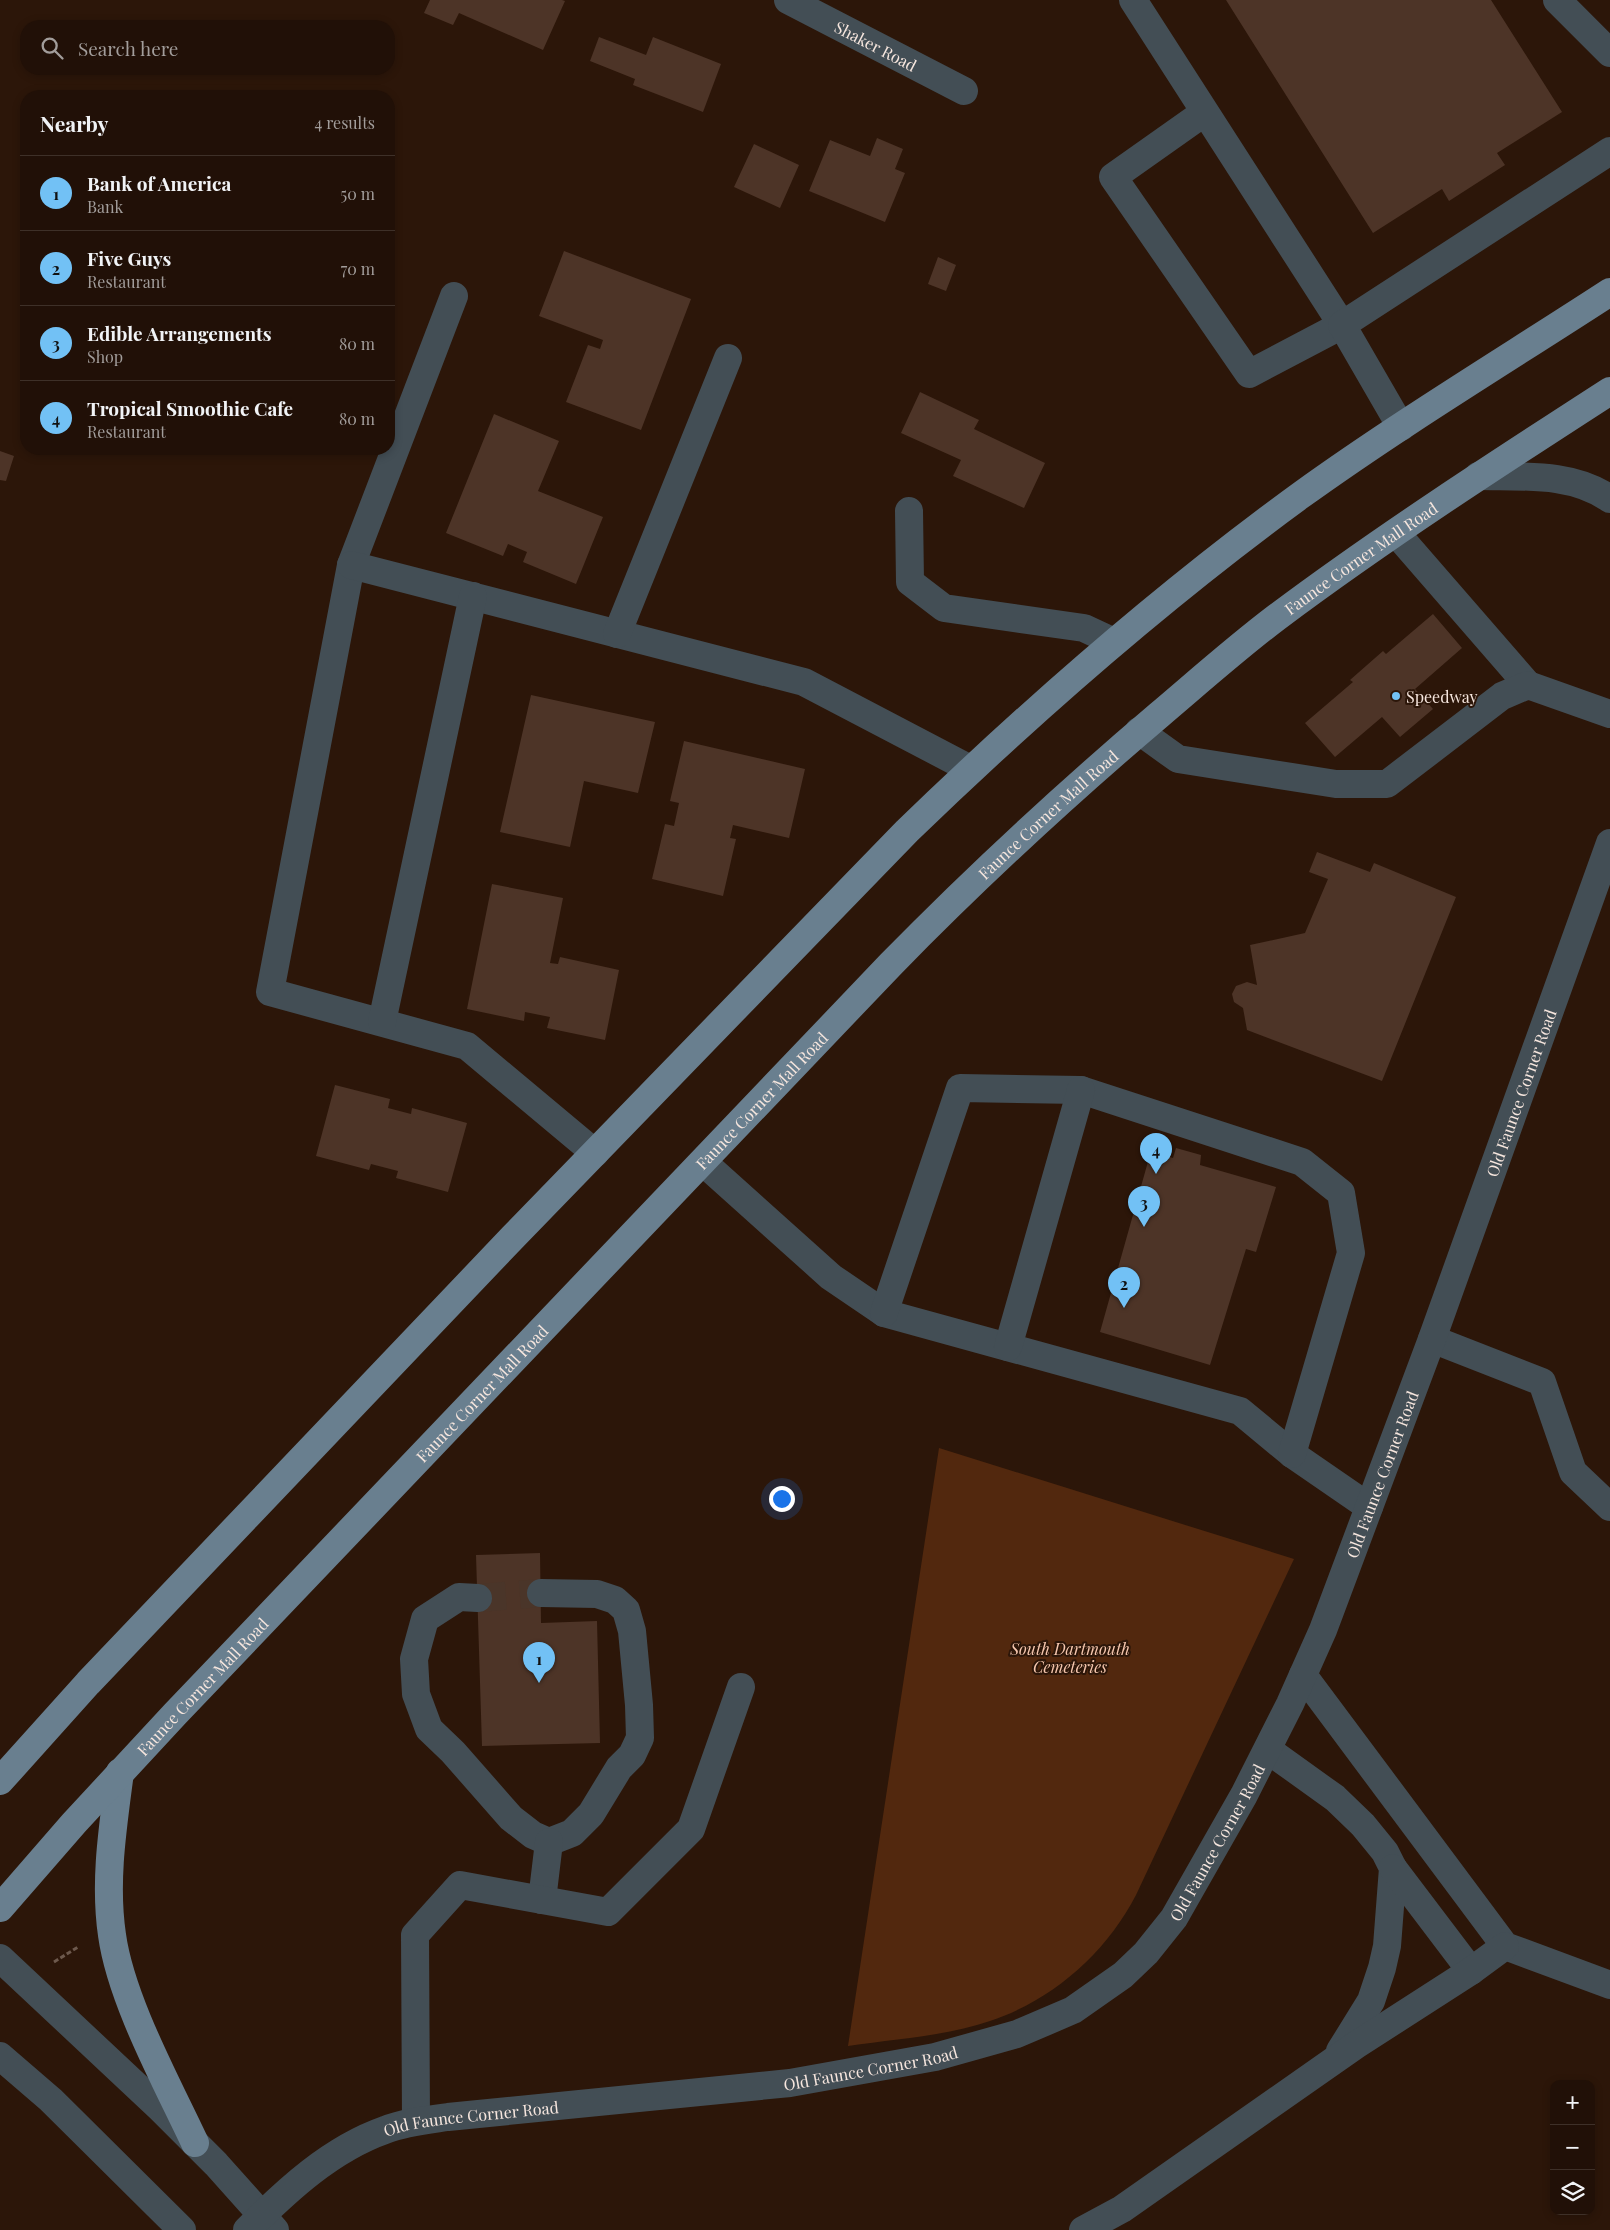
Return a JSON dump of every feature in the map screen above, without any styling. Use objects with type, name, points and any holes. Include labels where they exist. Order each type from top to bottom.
[{"type":"main road","points":[[0,1781],[170,1595],[595,1152],[907,831],[970,769],[1114,642],[1220,556],[1294,500],[1401,427],[1610,292]]},
{"type":"main road","name":"Faunce Corner Mall Road","points":[[0,1908],[120,1772],[940,914],[1047,811],[1139,731],[1275,619],[1478,476],[1610,391]]},
{"type":"main road","points":[[120,1772],[110,1848],[112,1937],[126,1986],[145,2036],[195,2143]]},
{"type":"street","points":[[1133,0],[1342,325],[1401,427]]},
{"type":"street","points":[[1557,0],[1610,52]]},
{"type":"street","name":"Shaker Road","points":[[803,3],[964,91]]},
{"type":"street","points":[[1204,112],[1113,177],[1249,374],[1342,325],[1610,151]]},
{"type":"street","points":[[395,452],[454,296]]},
{"type":"street","points":[[617,634],[728,358]]},
{"type":"street","points":[[394,455],[352,565],[270,992],[467,1046],[595,1152]]},
{"type":"street","points":[[1478,476],[1570,481],[1586,486],[1610,499]]},
{"type":"street","points":[[909,511],[910,582],[944,608],[1084,628],[1114,642]]},
{"type":"street","points":[[1396,533],[1528,686],[1610,714]]},
{"type":"street","points":[[352,565],[804,682],[970,769]]},
{"type":"street","points":[[382,1022],[473,596]]},
{"type":"street","points":[[1139,731],[1178,759],[1336,784],[1387,784],[1502,696],[1528,686]]},
{"type":"street","name":"Old Faunce Corner Road","points":[[0,1958],[195,2143],[261,2225],[286,2192],[350,2146],[385,2130],[416,2122],[790,2083],[844,2075],[935,2057],[1043,2024],[1073,2010],[1099,1994],[1146,1953],[1174,1918],[1268,1750],[1323,1630],[1432,1339],[1610,842]]},
{"type":"street","points":[[884,1313],[960,1088],[1081,1090],[1302,1162],[1340,1193],[1351,1253],[1292,1454]]},
{"type":"street","points":[[1008,1347],[1081,1090]]},
{"type":"street","points":[[704,1163],[823,1271],[884,1313],[1240,1411],[1292,1454],[1369,1507]]},
{"type":"street","points":[[1432,1339],[1542,1382],[1573,1472],[1610,1507]]},
{"type":"street","points":[[478,1598],[459,1597],[424,1619],[414,1659],[416,1694],[429,1729],[453,1752],[511,1818],[533,1835],[549,1842],[572,1833],[591,1814],[620,1768],[632,1755],[640,1738],[639,1706],[632,1631],[626,1610],[615,1600],[597,1594],[541,1593]]},
{"type":"street","points":[[1303,1675],[1505,1946],[1610,1985]]},
{"type":"street","points":[[416,2122],[414,1935],[460,1885],[608,1912],[691,1829],[740,1687]]},
{"type":"street","points":[[1268,1750],[1335,1798],[1363,1825],[1385,1852],[1393,1868],[1471,1971]]},
{"type":"street","points":[[542,1900],[549,1842]]},
{"type":"street","points":[[1333,2061],[1371,2001],[1382,1968],[1388,1946],[1393,1868]]},
{"type":"street","points":[[1084,2230],[1122,2209],[1333,2061],[1471,1971],[1505,1946]]},
{"type":"street","points":[[0,2056],[51,2100],[182,2230]]},
{"type":"path","points":[[48,1968],[60,1956],[83,1945]]},
{"type":"green space","name":"South Dartmouth Cemeteries","points":[[939,1448],[1294,1559],[1136,1895],[1124,1916],[1093,1955],[1075,1972],[1035,2001],[990,2021],[938,2034],[848,2046]]},
{"type":"building","points":[[430,0],[565,1],[543,50],[459,13],[453,25],[424,13]]},
{"type":"building","points":[[1226,0],[1491,0],[1562,112],[1497,153],[1505,165],[1449,201],[1442,189],[1373,233]]},
{"type":"building","points":[[599,37],[646,55],[653,37],[721,64],[703,112],[633,85],[635,79],[590,61]]},
{"type":"building","points":[[877,138],[903,149],[895,169],[905,173],[885,222],[809,191],[830,140],[870,156]]},
{"type":"building","points":[[754,144],[799,165],[780,208],[734,187]]},
{"type":"building","points":[[564,251],[691,299],[641,430],[566,402],[588,345],[600,349],[603,340],[539,316]]},
{"type":"building","points":[[938,257],[956,265],[946,291],[928,284]]},
{"type":"building","points":[[920,392],[979,420],[974,429],[1045,463],[1024,508],[953,476],[961,460],[901,433]]},
{"type":"building","points":[[494,414],[559,441],[538,491],[603,517],[576,584],[523,562],[527,552],[508,544],[503,556],[446,533]]},
{"type":"building","points":[[0,451],[14,456],[6,481],[0,480]]},
{"type":"building","points":[[1433,614],[1462,648],[1415,689],[1433,709],[1400,737],[1382,717],[1335,757],[1305,723],[1353,682],[1350,680],[1383,651],[1386,654]]},
{"type":"building","points":[[531,695],[655,722],[638,793],[584,781],[570,847],[500,832]]},
{"type":"building","points":[[684,741],[805,769],[789,838],[733,825],[730,838],[736,839],[723,896],[652,879],[665,824],[674,826],[679,803],[670,801]]},
{"type":"building","points":[[1317,852],[1370,872],[1374,863],[1456,897],[1382,1081],[1247,1030],[1243,1008],[1234,1002],[1232,994],[1236,986],[1247,982],[1257,985],[1250,945],[1305,933],[1328,879],[1309,872]]},
{"type":"building","points":[[492,884],[563,898],[550,963],[558,964],[560,957],[619,970],[605,1040],[547,1028],[550,1017],[525,1012],[524,1021],[467,1009]]},
{"type":"building","points":[[335,1085],[390,1099],[388,1108],[411,1114],[412,1108],[467,1123],[448,1192],[396,1178],[398,1171],[371,1164],[369,1170],[316,1156]]},
{"type":"building","points":[[1176,1148],[1201,1155],[1200,1165],[1276,1187],[1256,1252],[1246,1249],[1210,1365],[1100,1332],[1151,1151],[1173,1158]]},
{"type":"building","points":[[540,1553],[541,1623],[597,1621],[600,1743],[482,1746],[476,1555]]},
{"type":"tunnel","points":[[478,1598],[541,1593]]},
{"type":"place","name":"Speedway","points":[[1396,696]]},
{"type":"place","name":"Tropical Smoothie Cafe","points":[[1156,1174]]},
{"type":"place","name":"Edible Arrangements","points":[[1144,1227]]},
{"type":"place","name":"Five Guys","points":[[1124,1308]]},
{"type":"place","name":"Bank of America","points":[[539,1683]]}]
